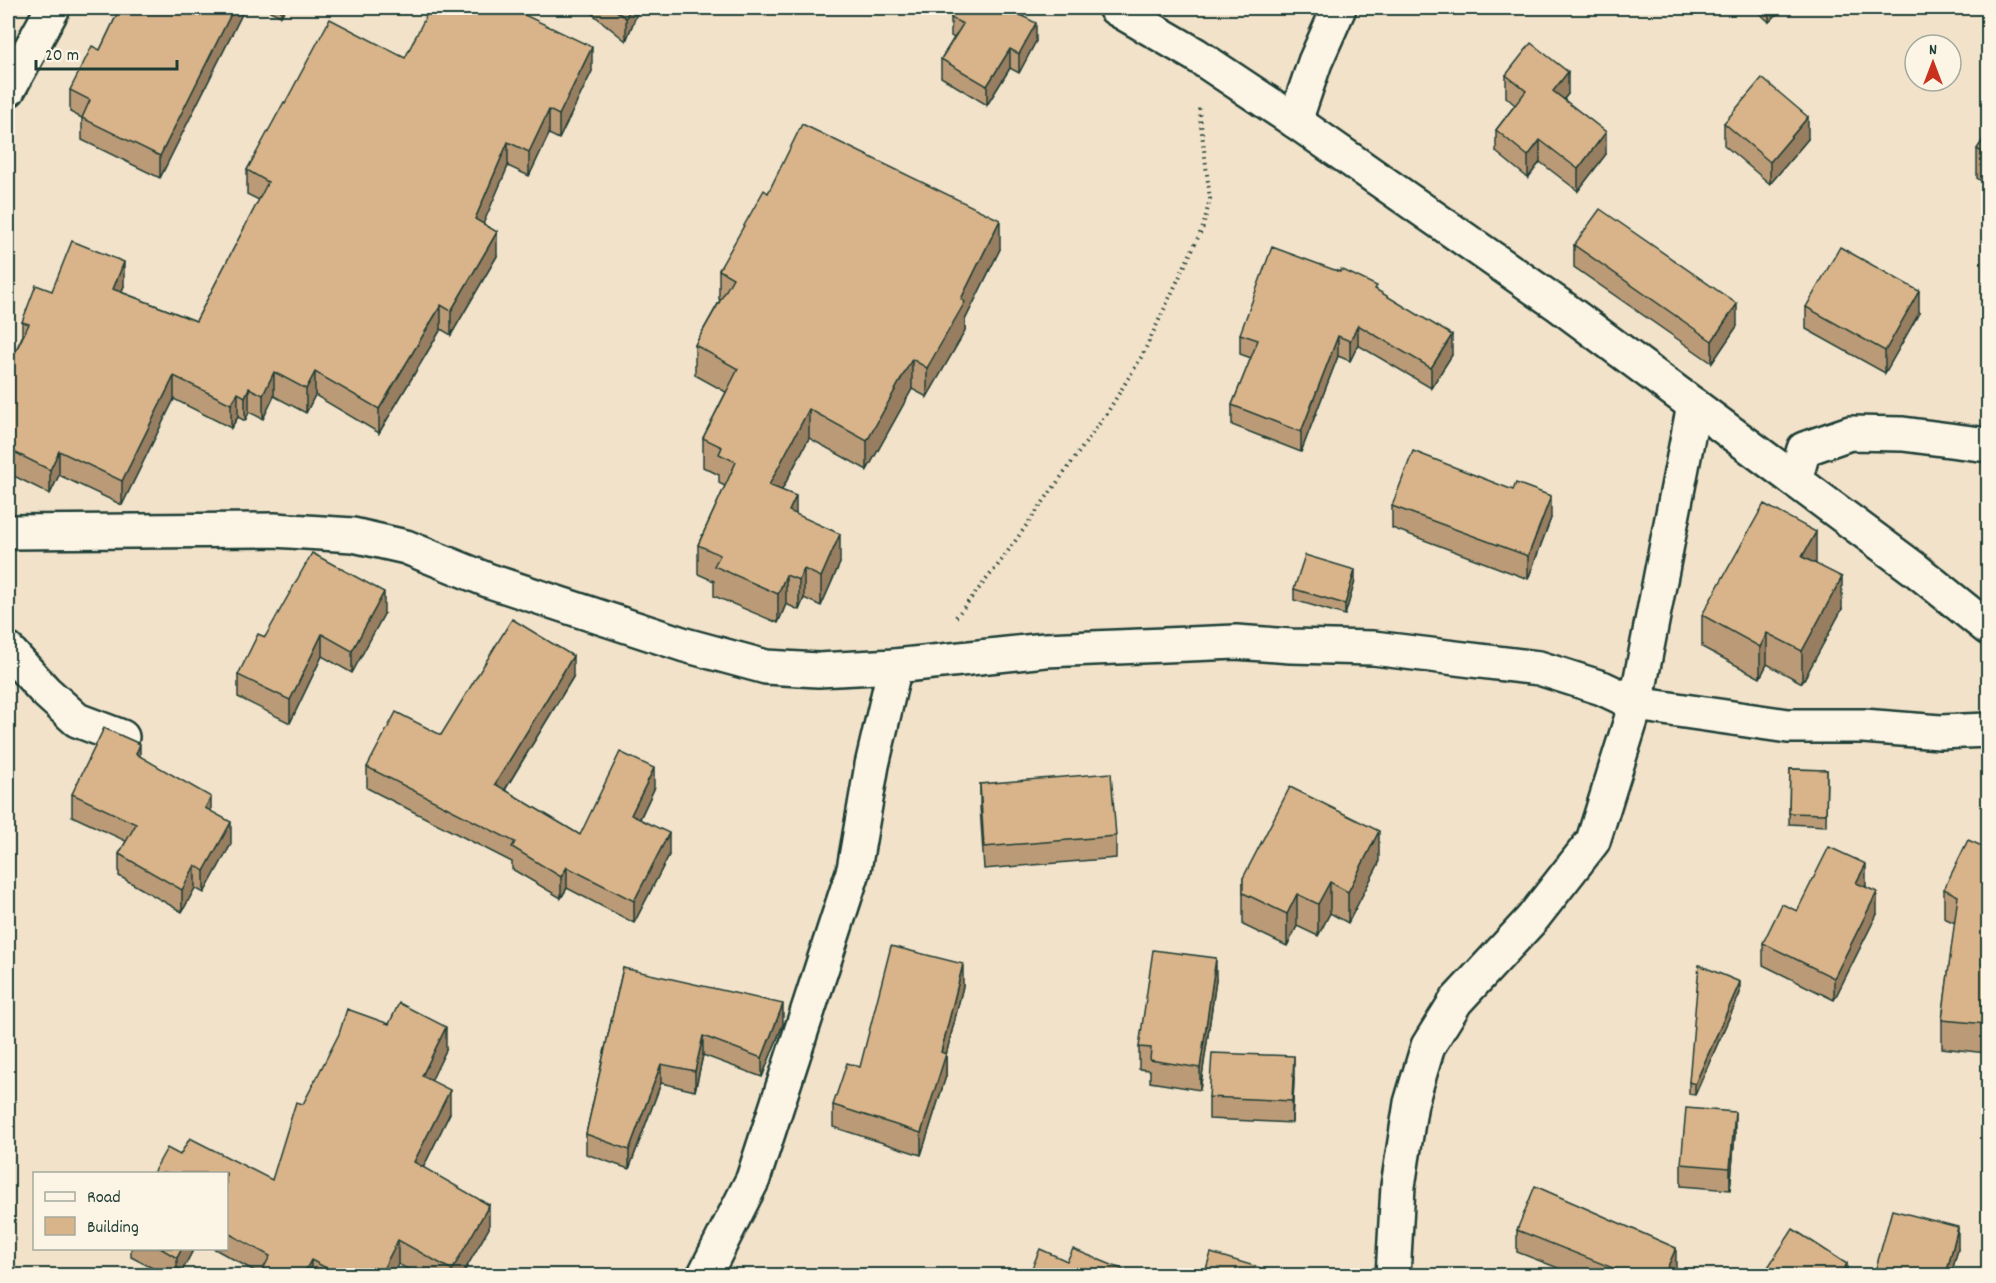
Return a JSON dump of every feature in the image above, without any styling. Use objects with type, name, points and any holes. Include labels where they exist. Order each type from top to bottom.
[{"type":"street","points":[[8,90],[53,8]]},
{"type":"street","points":[[1115,8],[1196,55],[1295,121],[1559,305],[1916,570],[1989,628]]},
{"type":"street","points":[[1295,121],[1316,62],[1339,8]]},
{"type":"street","points":[[1392,1275],[1398,1186],[1411,1103],[1428,1046],[1456,1001],[1532,920],[1593,841],[1636,704],[1694,405]]},
{"type":"street","points":[[1795,480],[1804,449],[1850,433],[1903,434],[1989,445]]},
{"type":"street","points":[[8,532],[274,530],[353,535],[406,547],[490,581],[685,645],[766,666],[818,670],[906,665],[1045,650],[1236,642],[1373,648],[1539,668],[1602,687],[1636,704],[1788,726],[1863,726],[1940,732],[1989,730]]},
{"type":"street","points":[[8,650],[45,691],[77,720],[122,737]]},
{"type":"street","points":[[704,1275],[753,1179],[854,869],[872,765],[906,665]]},
{"type":"path","points":[[906,665],[998,565],[1107,413],[1142,356],[1203,227],[1210,199],[1200,115],[1196,55]]},
{"type":"building","points":[[120,8],[234,8],[160,156],[82,118],[90,100],[70,90],[92,46],[100,50]]},
{"type":"building","points":[[430,8],[510,8],[592,47],[559,115],[549,110],[529,152],[508,142],[475,219],[497,232],[451,311],[441,305],[379,409],[315,372],[306,389],[274,372],[263,395],[249,388],[245,397],[238,393],[231,404],[174,376],[122,481],[59,451],[50,470],[8,449],[8,367],[29,324],[22,322],[36,285],[52,291],[72,241],[124,262],[113,289],[196,321],[268,182],[247,170],[330,19],[405,58]]},
{"type":"building","points":[[612,8],[630,8],[626,18]]},
{"type":"building","points":[[956,8],[1007,8],[1036,23],[1019,54],[1010,49],[987,86],[941,59],[963,24],[951,18]]},
{"type":"building","points":[[1531,43],[1568,72],[1553,91],[1606,132],[1578,169],[1540,140],[1528,156],[1496,130],[1526,91],[1506,75]]},
{"type":"building","points":[[1762,78],[1808,117],[1770,162],[1724,123]]},
{"type":"building","points":[[802,124],[1000,220],[961,299],[965,302],[927,368],[912,359],[867,441],[809,409],[769,485],[796,496],[789,511],[840,534],[821,577],[804,569],[799,580],[786,575],[778,594],[714,566],[720,555],[698,545],[736,462],[719,454],[722,447],[703,438],[738,369],[695,345],[733,278],[719,270],[764,190],[768,193]]},
{"type":"building","points":[[1989,131],[1989,156],[1977,149]]},
{"type":"building","points":[[1600,209],[1737,304],[1712,341],[1574,245]]},
{"type":"building","points":[[1272,247],[1340,272],[1341,269],[1377,286],[1375,289],[1452,335],[1431,368],[1358,325],[1350,341],[1338,336],[1301,432],[1232,405],[1258,340],[1240,334]]},
{"type":"building","points":[[1840,247],[1919,291],[1885,351],[1806,307]]},
{"type":"building","points":[[1413,451],[1513,490],[1516,483],[1551,496],[1528,556],[1392,506]]},
{"type":"building","points":[[1764,504],[1816,532],[1802,557],[1842,577],[1802,651],[1767,633],[1760,647],[1702,615]]},
{"type":"building","points":[[312,553],[384,592],[352,651],[322,634],[290,700],[238,675],[258,634],[265,637]]},
{"type":"building","points":[[1305,555],[1355,570],[1345,604],[1294,589]]},
{"type":"building","points":[[512,619],[573,656],[495,784],[580,835],[620,752],[654,768],[631,815],[669,833],[634,901],[567,867],[561,877],[512,847],[515,842],[367,767],[396,712],[441,735]]},
{"type":"building","points":[[104,728],[140,744],[136,754],[211,797],[205,808],[231,822],[204,871],[195,865],[182,890],[119,854],[136,824],[72,794]]},
{"type":"building","points":[[1790,769],[1827,770],[1826,814],[1789,813]]},
{"type":"building","points":[[1111,773],[1116,836],[984,847],[980,784]]},
{"type":"building","points":[[1290,787],[1379,831],[1348,892],[1330,882],[1318,904],[1297,894],[1287,914],[1243,893],[1243,878]]},
{"type":"building","points":[[1968,840],[1989,849],[1989,1007],[1986,1024],[1942,1020],[1958,896],[1944,889]]},
{"type":"building","points":[[1829,847],[1866,864],[1856,883],[1877,892],[1834,978],[1763,943],[1782,904],[1797,911]]},
{"type":"building","points":[[891,946],[963,964],[941,1052],[946,1054],[921,1133],[833,1105],[847,1063],[860,1067]]},
{"type":"building","points":[[1153,950],[1216,958],[1200,1068],[1150,1060],[1151,1048],[1139,1047]]},
{"type":"building","points":[[1699,965],[1740,982],[1695,1084],[1689,1082]]},
{"type":"building","points":[[623,968],[783,1004],[762,1058],[703,1036],[695,1071],[661,1064],[629,1150],[586,1134]]},
{"type":"building","points":[[399,1003],[446,1027],[422,1076],[450,1090],[414,1162],[489,1205],[452,1270],[398,1240],[380,1275],[340,1275],[311,1260],[303,1275],[260,1275],[270,1256],[228,1233],[228,1172],[154,1172],[167,1148],[180,1155],[190,1138],[272,1180],[296,1102],[303,1104],[339,1034],[347,1009],[389,1024]]},
{"type":"building","points":[[1212,1053],[1294,1056],[1292,1101],[1209,1097]]},
{"type":"building","points":[[1686,1108],[1735,1112],[1730,1168],[1681,1164]]},
{"type":"building","points":[[1535,1186],[1676,1248],[1664,1275],[1615,1275],[1618,1270],[1517,1230]]},
{"type":"building","points":[[1892,1210],[1958,1227],[1946,1275],[1906,1275],[1876,1268]]},
{"type":"building","points":[[1793,1229],[1847,1264],[1840,1275],[1763,1275]]},
{"type":"building","points":[[1040,1249],[1067,1261],[1073,1249],[1136,1275],[1029,1275]]},
{"type":"building","points":[[163,1250],[181,1250],[177,1258]]},
{"type":"building","points":[[1211,1253],[1284,1275],[1204,1275]]}]
